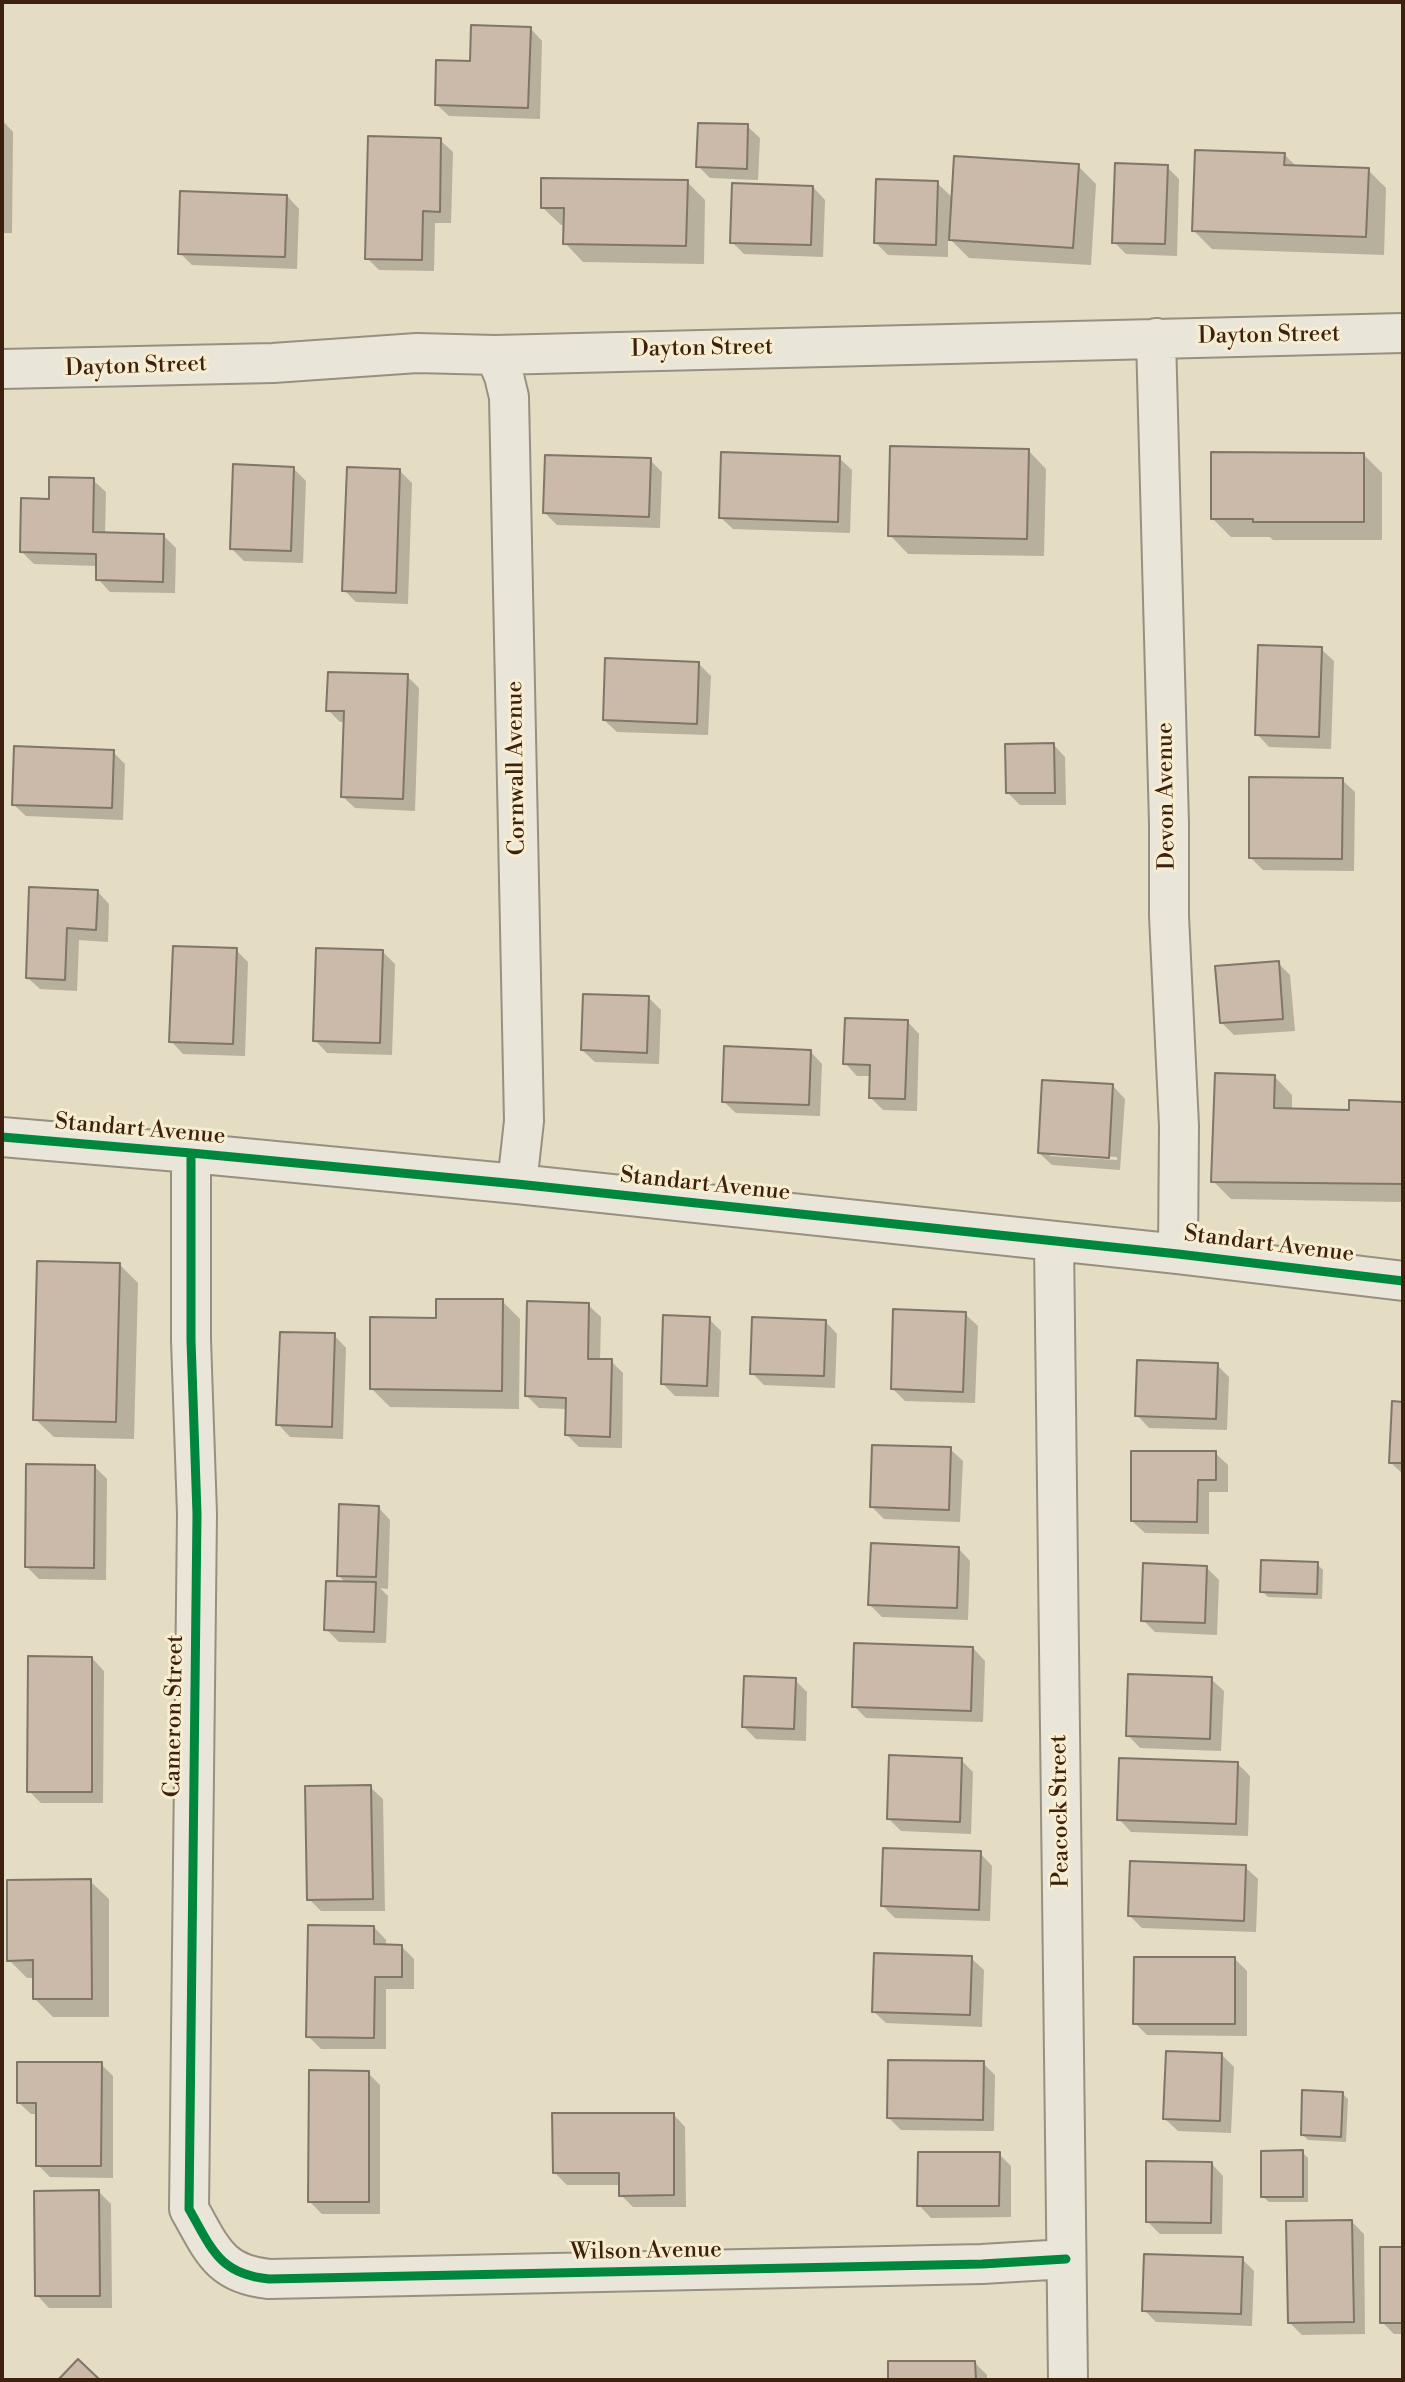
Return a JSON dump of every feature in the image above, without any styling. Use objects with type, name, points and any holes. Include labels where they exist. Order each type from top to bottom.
[{"type":"street","name":"Dayton Street","points":[[2,369],[273,363],[417,354],[495,355],[1403,333]]},
{"type":"street","name":"Devon Avenue","points":[[1156,338],[1169,916],[1179,1126],[1178,1254]]},
{"type":"street","name":"Cornwall Avenue","points":[[495,355],[505,376],[509,397],[524,1122],[517,1184]]},
{"type":"street","name":"Standart Avenue","points":[[2,1138],[517,1184],[1178,1254],[1403,1281]]},
{"type":"street","name":"Cameron Street","points":[[191,1153],[191,1340],[197,1514],[189,2209],[228,2268]]},
{"type":"street","name":"Peacock Street","points":[[1054,1242],[1068,2380]]},
{"type":"street","name":"Wilson Avenue","points":[[228,2268],[249,2277],[269,2279],[982,2264],[1066,2259]]},
{"type":"building","points":[[471,25],[531,27],[528,108],[435,105],[436,60],[470,61]]},
{"type":"building","points":[[698,123],[748,124],[747,169],[696,167]]},
{"type":"building","points":[[368,136],[441,138],[440,212],[423,211],[422,260],[365,259]]},
{"type":"building","points":[[1195,150],[1285,153],[1284,165],[1369,168],[1366,237],[1192,231]]},
{"type":"building","points":[[954,156],[1079,164],[1073,248],[949,240]]},
{"type":"building","points":[[1115,163],[1168,165],[1165,244],[1112,243]]},
{"type":"building","points":[[541,178],[688,180],[686,246],[563,244],[564,208],[541,208]]},
{"type":"building","points":[[876,179],[938,181],[936,245],[874,243]]},
{"type":"building","points":[[732,183],[813,186],[811,245],[730,243]]},
{"type":"building","points":[[180,191],[287,195],[285,257],[178,254]]},
{"type":"building","points":[[890,446],[1029,449],[1027,539],[888,536]]},
{"type":"building","points":[[721,452],[840,456],[838,522],[719,518]]},
{"type":"building","points":[[1211,452],[1364,453],[1364,522],[1253,522],[1253,519],[1211,519]]},
{"type":"building","points":[[545,455],[651,458],[649,517],[543,513]]},
{"type":"building","points":[[233,464],[294,467],[291,551],[230,549]]},
{"type":"building","points":[[347,467],[400,469],[396,593],[342,591]]},
{"type":"building","points":[[49,477],[94,478],[93,532],[164,534],[163,582],[96,580],[96,554],[20,552],[21,498],[49,499]]},
{"type":"building","points":[[1258,645],[1322,647],[1319,737],[1255,735]]},
{"type":"building","points":[[605,658],[699,662],[697,724],[603,720]]},
{"type":"building","points":[[328,672],[408,674],[403,799],[341,797],[344,711],[326,711]]},
{"type":"building","points":[[1054,743],[1055,793],[1006,793],[1005,744]]},
{"type":"building","points":[[14,746],[114,750],[112,808],[12,805]]},
{"type":"building","points":[[1249,777],[1343,778],[1342,859],[1249,858]]},
{"type":"building","points":[[29,887],[98,890],[96,930],[67,928],[65,980],[26,978]]},
{"type":"building","points":[[173,946],[237,948],[233,1044],[169,1042]]},
{"type":"building","points":[[316,948],[383,950],[380,1043],[313,1041]]},
{"type":"building","points":[[1279,961],[1283,1019],[1220,1023],[1215,966]]},
{"type":"building","points":[[583,994],[649,996],[647,1053],[581,1050]]},
{"type":"building","points":[[845,1018],[908,1020],[905,1099],[869,1098],[870,1065],[843,1064]]},
{"type":"building","points":[[724,1046],[811,1050],[809,1105],[722,1102]]},
{"type":"building","points":[[1215,1073],[1275,1075],[1274,1108],[1349,1110],[1349,1100],[1403,1102],[1403,1184],[1211,1182]]},
{"type":"building","points":[[1042,1080],[1113,1084],[1109,1158],[1038,1153]]},
{"type":"building","points":[[37,1261],[120,1263],[116,1422],[33,1420]]},
{"type":"building","points":[[436,1299],[503,1299],[502,1391],[370,1389],[370,1317],[436,1318]]},
{"type":"building","points":[[527,1301],[589,1303],[588,1359],[612,1359],[610,1437],[565,1435],[566,1398],[525,1396]]},
{"type":"building","points":[[893,1309],[966,1312],[963,1392],[891,1389]]},
{"type":"building","points":[[663,1315],[710,1317],[707,1386],[661,1384]]},
{"type":"building","points":[[752,1317],[826,1320],[824,1376],[750,1374]]},
{"type":"building","points":[[280,1332],[335,1333],[332,1427],[276,1425]]},
{"type":"building","points":[[1137,1360],[1218,1363],[1216,1419],[1135,1416]]},
{"type":"building","points":[[1392,1401],[1403,1402],[1403,1463],[1389,1463]]},
{"type":"building","points":[[872,1445],[951,1447],[949,1510],[870,1507]]},
{"type":"building","points":[[1131,1451],[1216,1451],[1216,1480],[1198,1480],[1197,1522],[1131,1521]]},
{"type":"building","points":[[26,1464],[95,1465],[94,1568],[25,1567]]},
{"type":"building","points":[[339,1504],[379,1506],[376,1577],[337,1576]]},
{"type":"building","points":[[871,1543],[959,1547],[957,1608],[868,1605]]},
{"type":"building","points":[[1261,1560],[1318,1562],[1317,1594],[1260,1592]]},
{"type":"building","points":[[1143,1563],[1207,1566],[1205,1623],[1141,1621]]},
{"type":"building","points":[[326,1581],[376,1582],[374,1632],[324,1630]]},
{"type":"building","points":[[854,1643],[973,1647],[971,1711],[852,1707]]},
{"type":"building","points":[[28,1656],[92,1657],[92,1792],[27,1792]]},
{"type":"building","points":[[1128,1674],[1212,1677],[1210,1739],[1126,1736]]},
{"type":"building","points":[[744,1676],[796,1678],[794,1729],[742,1727]]},
{"type":"building","points":[[889,1755],[962,1758],[960,1822],[887,1819]]},
{"type":"building","points":[[1119,1758],[1238,1762],[1236,1824],[1117,1820]]},
{"type":"building","points":[[371,1785],[373,1899],[307,1900],[305,1786]]},
{"type":"building","points":[[883,1848],[981,1851],[979,1910],[881,1906]]},
{"type":"building","points":[[1130,1861],[1246,1865],[1244,1921],[1128,1916]]},
{"type":"building","points":[[91,1879],[92,1999],[33,1999],[33,1960],[7,1961],[7,1880]]},
{"type":"building","points":[[308,1925],[374,1926],[374,1944],[402,1945],[402,1977],[375,1977],[374,2038],[306,2037]]},
{"type":"building","points":[[874,1953],[972,1956],[970,2015],[872,2012]]},
{"type":"building","points":[[1134,1957],[1235,1957],[1235,2024],[1133,2024]]},
{"type":"building","points":[[1166,2051],[1222,2053],[1220,2121],[1163,2119]]},
{"type":"building","points":[[888,2060],[984,2061],[983,2120],[887,2118]]},
{"type":"building","points":[[17,2062],[102,2062],[101,2166],[36,2166],[36,2103],[17,2103]]},
{"type":"building","points":[[309,2070],[369,2071],[369,2202],[308,2202]]},
{"type":"building","points":[[1302,2090],[1343,2092],[1341,2137],[1301,2135]]},
{"type":"building","points":[[552,2113],[674,2113],[674,2195],[619,2196],[619,2173],[553,2173]]},
{"type":"building","points":[[1303,2150],[1303,2197],[1261,2197],[1261,2151]]},
{"type":"building","points":[[918,2152],[1000,2152],[999,2206],[917,2206]]},
{"type":"building","points":[[1146,2161],[1212,2162],[1211,2223],[1146,2222]]},
{"type":"building","points":[[99,2190],[100,2296],[35,2296],[34,2191]]},
{"type":"building","points":[[1352,2220],[1354,2322],[1288,2323],[1286,2221]]},
{"type":"building","points":[[1380,2247],[1403,2247],[1403,2323],[1380,2323]]},
{"type":"building","points":[[1144,2254],[1243,2257],[1241,2314],[1142,2311]]},
{"type":"building","points":[[78,2359],[100,2380],[58,2380]]},
{"type":"building","points":[[888,2361],[975,2361],[976,2380],[888,2380]]},
{"type":"cycle path","points":[[2,1137],[517,1184],[1178,1254],[1403,1281]]},
{"type":"cycle path","points":[[191,1153],[191,1340],[197,1514],[189,2209],[211,2247],[219,2257],[239,2272],[269,2279],[982,2264],[1066,2259]]}]
